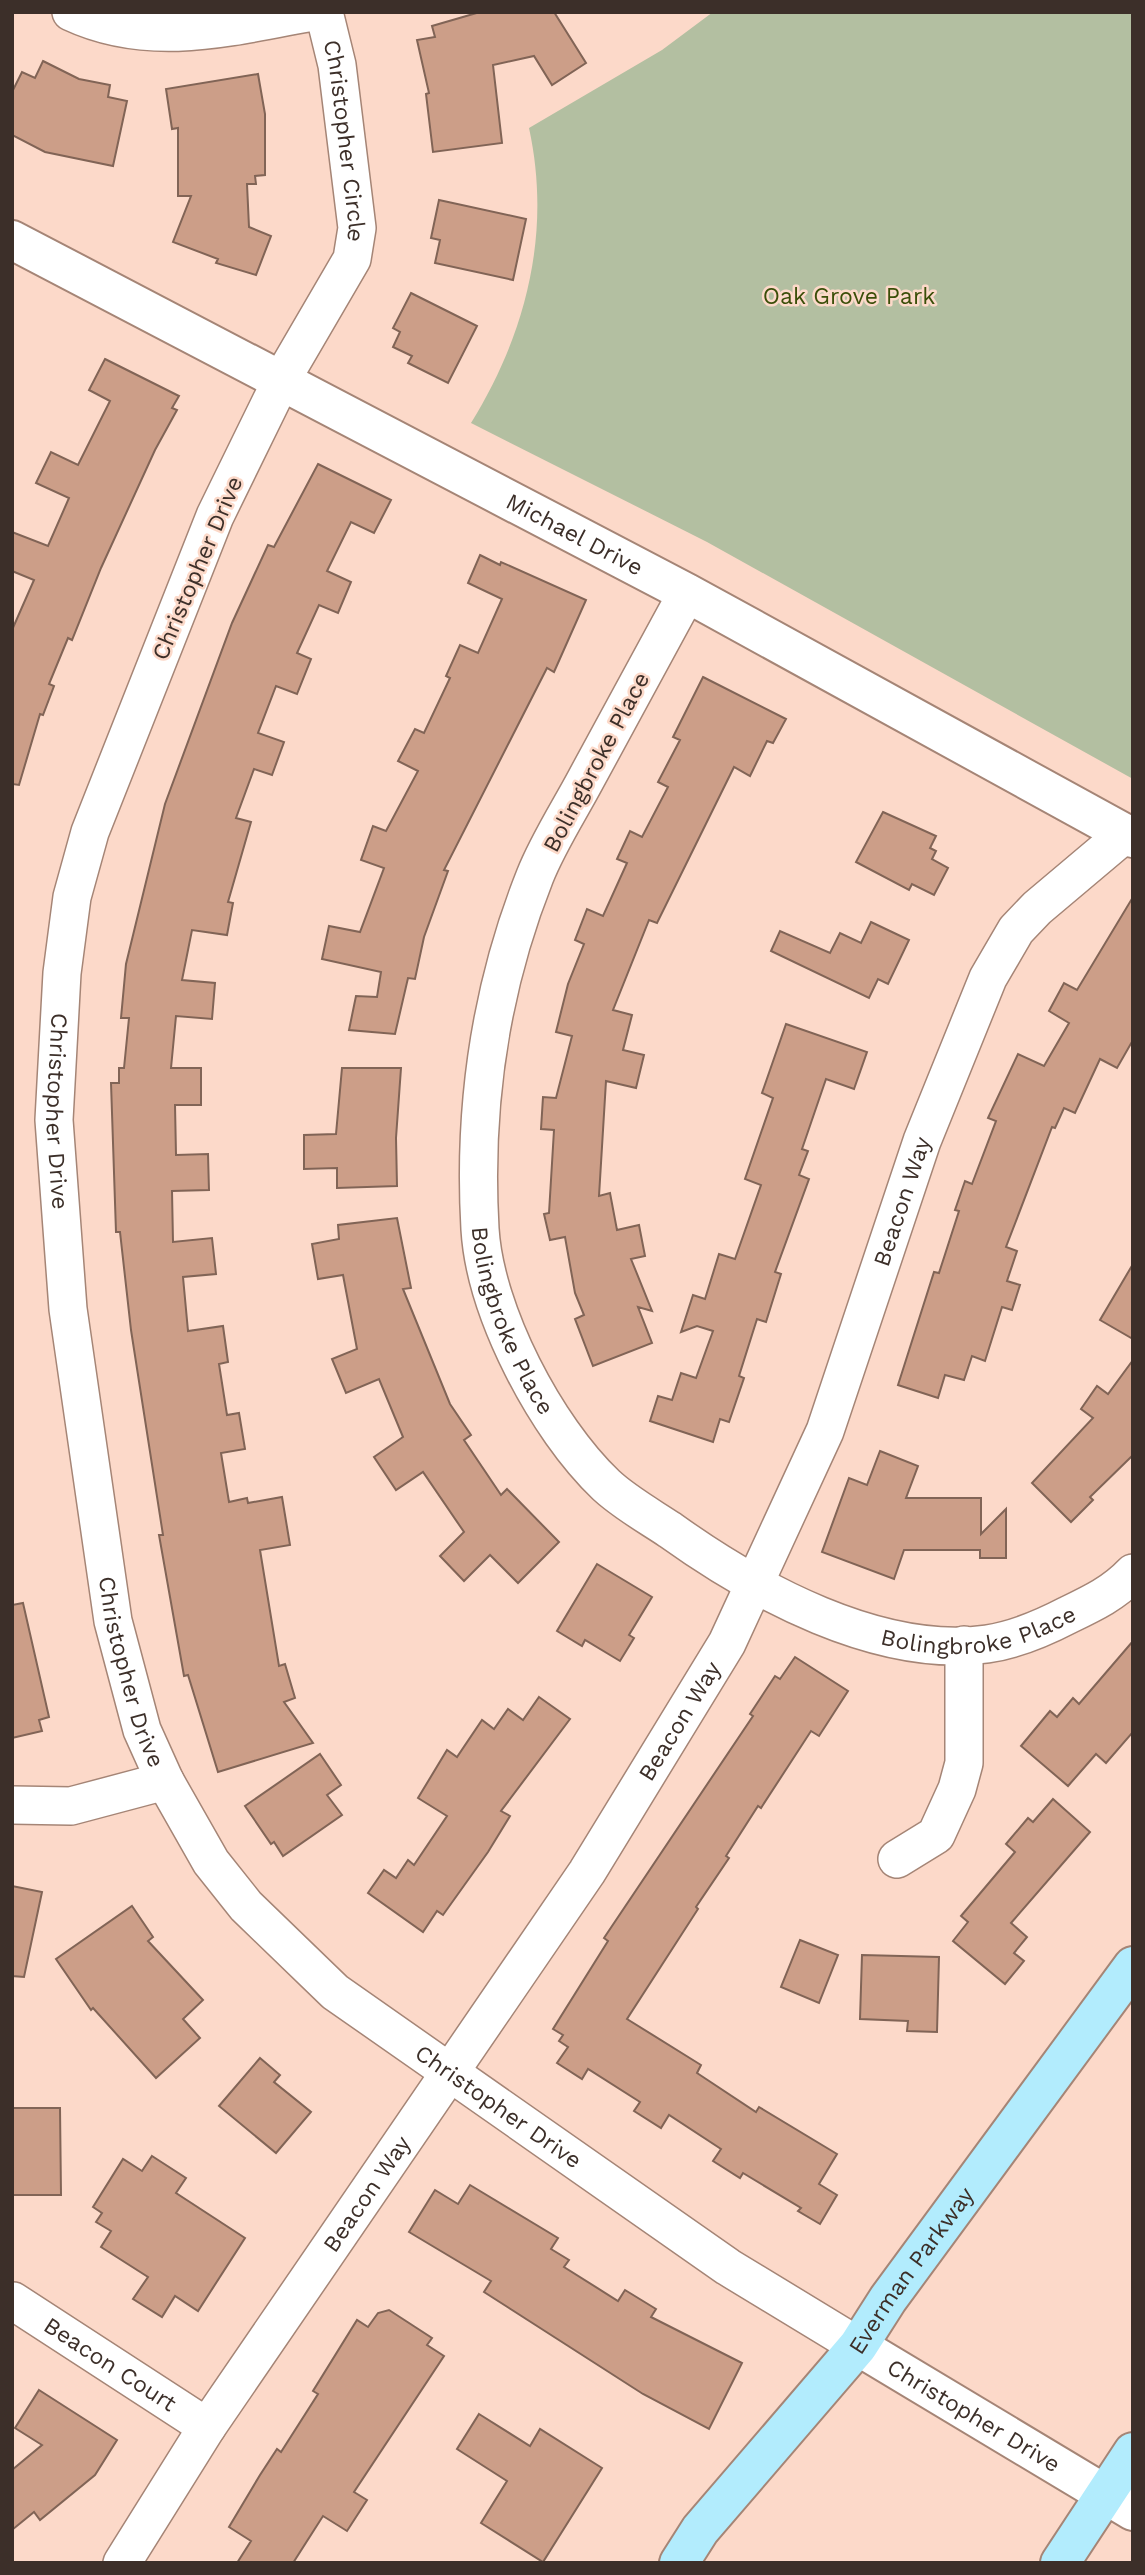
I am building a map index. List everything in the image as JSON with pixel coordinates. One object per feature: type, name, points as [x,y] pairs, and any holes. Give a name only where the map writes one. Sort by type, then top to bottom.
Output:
[{"type":"main road","name":"Everman Parkway","points":[[679,2563],[700,2530],[873,2355],[888,2299],[1133,1966]]},
{"type":"main road","points":[[1060,2563],[1120,2503],[1133,2452]]},
{"type":"street","name":"Christopher Circle","points":[[71,12],[124,29],[187,34],[312,12]]},
{"type":"street","name":"Christopher Circle","points":[[282,379],[352,259],[357,228],[337,65],[324,12]]},
{"type":"street","name":"Michael Drive","points":[[12,240],[687,593],[1129,836]]},
{"type":"street","name":"Christopher Drive","points":[[282,379],[215,516],[90,831],[72,897],[62,973],[54,1120],[68,1309],[113,1621],[142,1730],[165,1781],[211,1862],[246,1906],[335,1992],[728,2267],[1120,2503]]},
{"type":"street","name":"Bolingbroke Place","points":[[687,593],[536,873],[502,972],[484,1069],[480,1231],[490,1286],[518,1360],[566,1439],[607,1485],[712,1561],[754,1584],[848,1626],[890,1638],[946,1646],[990,1644],[1042,1628],[1115,1592],[1133,1573]]},
{"type":"street","name":"Beacon Way","points":[[122,2563],[206,2427],[587,1872],[727,1643],[825,1431],[922,1141],[988,978],[1016,930],[1037,908],[1129,836]]},
{"type":"street","points":[[897,1859],[936,1835],[957,1789],[964,1763],[964,1645]]},
{"type":"street","points":[[12,1805],[71,1806],[165,1781]]},
{"type":"street","name":"Beacon Court","points":[[13,2301],[206,2427]]},
{"type":"green space","name":"Oak Grove Park","points":[[713,12],[1133,12],[1133,779],[707,542],[471,423],[506,354],[520,318],[529,282],[537,206],[529,128],[662,50]]},
{"type":"building","points":[[480,12],[554,12],[586,63],[552,85],[534,56],[493,65],[502,143],[433,152],[426,94],[429,93],[417,40],[435,37],[432,26]]},
{"type":"building","points":[[43,61],[79,79],[110,85],[108,97],[127,101],[113,166],[45,152],[12,135],[12,92],[22,72],[35,78]]},
{"type":"building","points":[[258,74],[265,114],[265,175],[255,176],[256,184],[247,184],[249,227],[271,236],[256,275],[216,263],[218,259],[173,242],[191,196],[178,196],[178,128],[172,129],[166,89]]},
{"type":"building","points":[[439,200],[526,219],[513,280],[435,263],[440,240],[431,238]]},
{"type":"building","points":[[411,293],[477,326],[448,383],[408,363],[412,356],[393,347],[400,332],[393,328]]},
{"type":"building","points":[[105,359],[179,396],[172,408],[177,410],[155,450],[101,568],[72,640],[68,638],[49,684],[54,686],[43,715],[40,714],[19,785],[12,784],[12,630],[34,580],[12,571],[12,532],[48,546],[69,498],[36,483],[51,452],[78,465],[110,401],[89,390]]},
{"type":"building","points":[[318,464],[391,500],[374,533],[351,522],[327,571],[351,582],[338,613],[319,605],[297,653],[311,659],[297,694],[276,686],[258,733],[284,742],[272,775],[254,769],[236,818],[251,822],[228,902],[233,903],[227,935],[192,930],[182,980],[215,983],[212,1019],[176,1016],[171,1068],[201,1068],[201,1105],[175,1105],[176,1155],[208,1154],[209,1190],[172,1191],[173,1242],[212,1238],[216,1274],[183,1277],[188,1331],[223,1326],[228,1362],[219,1364],[227,1415],[239,1413],[245,1449],[221,1453],[229,1502],[247,1498],[248,1503],[282,1497],[290,1545],[260,1550],[279,1666],[285,1664],[295,1698],[284,1702],[313,1743],[218,1772],[188,1675],[184,1676],[159,1535],[163,1535],[131,1330],[120,1232],[116,1232],[111,1083],[119,1083],[119,1068],[124,1068],[129,1018],[121,1018],[126,964],[165,804],[232,623],[268,545],[274,547]]},
{"type":"building","points":[[480,555],[586,600],[554,672],[547,668],[444,870],[448,871],[424,937],[415,979],[408,978],[395,1034],[349,1030],[356,996],[377,997],[381,972],[322,959],[329,926],[360,932],[384,868],[361,860],[373,826],[386,831],[418,771],[398,761],[415,729],[424,733],[450,678],[446,676],[460,645],[478,653],[502,599],[468,583]]},
{"type":"building","points":[[703,677],[786,719],[773,743],[767,741],[750,776],[734,767],[657,923],[649,920],[613,1010],[632,1015],[623,1050],[644,1055],[636,1088],[606,1081],[599,1196],[610,1193],[617,1230],[639,1225],[645,1256],[631,1259],[652,1311],[638,1307],[652,1343],[593,1366],[575,1319],[584,1315],[575,1293],[565,1237],[550,1240],[544,1214],[549,1213],[554,1130],[541,1129],[543,1097],[556,1098],[572,1036],[556,1032],[568,984],[584,944],[575,940],[587,909],[603,916],[627,863],[617,859],[630,831],[642,837],[668,787],[658,782],[680,740],[673,737]]},
{"type":"building","points":[[883,812],[936,836],[930,848],[936,851],[932,859],[948,868],[934,895],[912,884],[909,890],[856,862]]},
{"type":"building","points":[[1133,897],[1133,1040],[1117,1068],[1100,1059],[1075,1113],[1064,1108],[1055,1128],[1052,1127],[1006,1247],[1017,1251],[1007,1281],[1020,1285],[1012,1310],[1002,1307],[985,1361],[972,1356],[964,1380],[945,1375],[938,1398],[898,1385],[934,1272],[939,1273],[959,1211],[955,1210],[965,1181],[972,1184],[996,1121],[988,1118],[1018,1054],[1044,1066],[1069,1023],[1049,1011],[1064,983],[1077,990]]},
{"type":"building","points":[[871,922],[909,940],[888,984],[878,979],[869,998],[771,951],[780,931],[830,953],[840,933],[861,943]]},
{"type":"building","points":[[786,1024],[867,1052],[854,1089],[826,1079],[802,1149],[808,1151],[799,1175],[809,1179],[775,1272],[781,1274],[766,1322],[757,1319],[739,1376],[744,1378],[729,1422],[720,1419],[713,1442],[650,1421],[658,1396],[672,1400],[681,1373],[696,1378],[713,1331],[697,1326],[681,1332],[693,1295],[705,1299],[719,1254],[735,1259],[761,1185],[745,1179],[773,1098],[762,1093]]},
{"type":"building","points":[[342,1068],[401,1068],[396,1138],[397,1186],[337,1188],[337,1168],[304,1169],[304,1135],[336,1134]]},
{"type":"building","points":[[397,1218],[411,1288],[403,1289],[450,1404],[471,1435],[464,1440],[501,1495],[507,1489],[559,1542],[518,1583],[490,1555],[464,1581],[440,1556],[464,1532],[423,1472],[396,1490],[374,1457],[403,1437],[379,1379],[346,1393],[332,1359],[357,1349],[343,1275],[318,1279],[312,1244],[339,1239],[338,1225]]},
{"type":"building","points":[[1133,1264],[1133,1339],[1100,1320]]},
{"type":"building","points":[[1133,1360],[1133,1455],[1090,1497],[1093,1500],[1071,1522],[1032,1483],[1093,1418],[1081,1409],[1097,1386],[1108,1394]]},
{"type":"building","points":[[880,1451],[918,1466],[906,1498],[981,1498],[981,1534],[1006,1509],[1006,1558],[980,1558],[980,1550],[904,1550],[894,1579],[822,1552],[849,1478],[867,1485]]},
{"type":"building","points":[[597,1564],[652,1597],[629,1635],[634,1638],[620,1661],[585,1640],[582,1646],[557,1631]]},
{"type":"building","points":[[23,1603],[49,1717],[39,1720],[42,1731],[12,1738],[12,1605]]},
{"type":"building","points":[[1133,1641],[1133,1732],[1106,1763],[1096,1754],[1068,1786],[1021,1746],[1050,1711],[1057,1717],[1073,1698],[1079,1704]]},
{"type":"building","points":[[795,1657],[848,1691],[819,1736],[811,1731],[761,1808],[758,1806],[726,1856],[729,1858],[696,1907],[698,1909],[627,2019],[701,2065],[697,2073],[756,2112],[759,2107],[837,2154],[819,2184],[837,2195],[820,2224],[798,2211],[801,2208],[743,2173],[740,2178],[713,2161],[721,2149],[669,2115],[661,2128],[634,2111],[640,2102],[588,2069],[582,2079],[557,2063],[568,2047],[559,2041],[563,2035],[553,2029],[608,1941],[604,1938],[753,1716],[750,1714],[775,1676],[780,1679]]},
{"type":"building","points":[[539,1697],[570,1719],[501,1811],[510,1816],[488,1852],[443,1915],[437,1911],[423,1932],[368,1893],[384,1870],[396,1878],[408,1860],[414,1865],[447,1816],[418,1798],[447,1750],[457,1757],[482,1720],[494,1729],[508,1709],[523,1720]]},
{"type":"building","points":[[320,1754],[341,1785],[327,1795],[342,1815],[283,1856],[274,1842],[271,1844],[245,1806]]},
{"type":"building","points":[[1053,1799],[1090,1832],[1011,1923],[1027,1937],[1014,1953],[1024,1961],[1005,1984],[953,1941],[968,1922],[961,1916],[1015,1852],[1006,1844],[1028,1818],[1033,1822]]},
{"type":"building","points":[[12,1886],[42,1892],[24,1977],[12,1976]]},
{"type":"building","points":[[132,1906],[153,1937],[148,1941],[203,2000],[183,2019],[200,2038],[156,2078],[93,2008],[91,2010],[56,1959]]},
{"type":"building","points":[[800,1940],[838,1955],[819,2003],[781,1987]]},
{"type":"building","points":[[862,1955],[939,1957],[937,2032],[907,2031],[908,2021],[860,2019]]},
{"type":"building","points":[[260,2058],[280,2075],[274,2082],[311,2112],[276,2153],[219,2106]]},
{"type":"building","points":[[12,2108],[60,2108],[61,2195],[12,2195]]},
{"type":"building","points":[[152,2156],[186,2178],[176,2193],[245,2238],[198,2311],[175,2296],[162,2317],[133,2299],[148,2277],[101,2247],[111,2231],[96,2222],[102,2213],[93,2207],[123,2159],[142,2171]]},
{"type":"building","points":[[470,2185],[558,2238],[551,2249],[569,2260],[564,2267],[618,2301],[625,2290],[656,2309],[651,2317],[742,2363],[709,2429],[643,2394],[484,2292],[491,2281],[409,2232],[435,2190],[458,2204]]},
{"type":"building","points":[[389,2310],[432,2338],[427,2345],[444,2356],[354,2492],[367,2500],[347,2531],[323,2516],[293,2563],[237,2563],[251,2541],[229,2527],[260,2475],[277,2449],[281,2452],[318,2394],[313,2391],[357,2320],[368,2327],[378,2313]]},
{"type":"building","points":[[39,2390],[117,2440],[95,2475],[40,2520],[34,2512],[12,2530],[12,2470],[42,2445],[15,2428]]},
{"type":"building","points":[[479,2414],[530,2446],[540,2429],[602,2468],[543,2562],[481,2523],[507,2481],[457,2449]]}]
